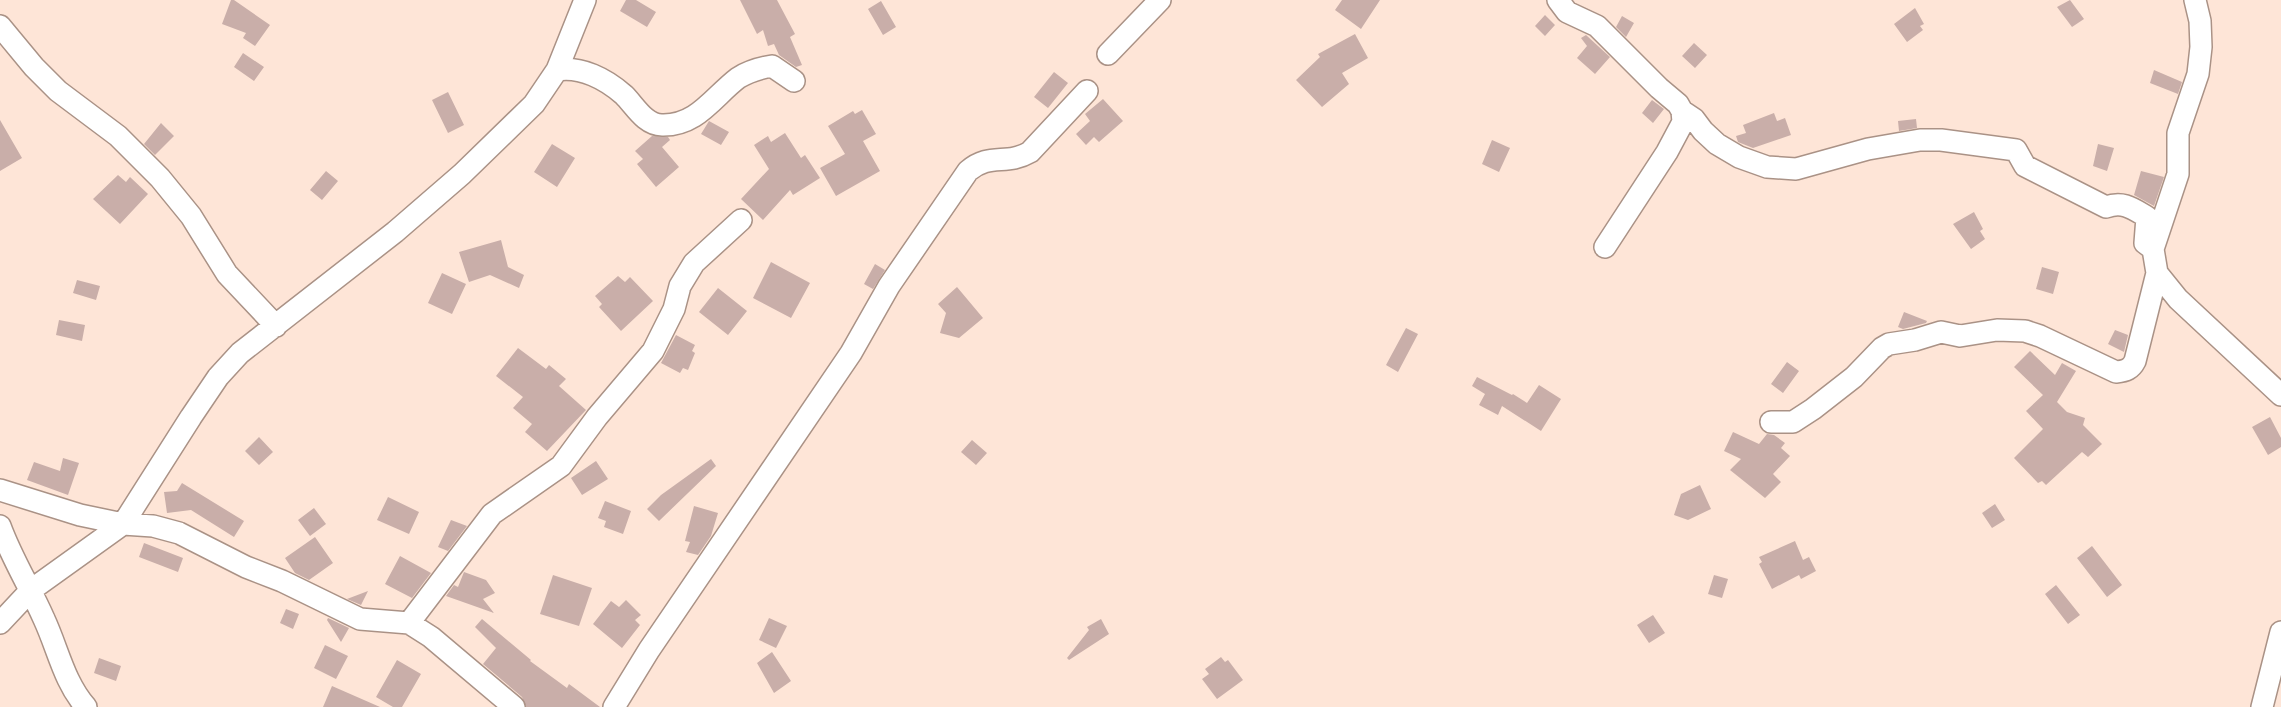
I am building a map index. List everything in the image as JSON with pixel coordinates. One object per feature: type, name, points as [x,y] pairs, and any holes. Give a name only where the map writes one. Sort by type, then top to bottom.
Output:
[{"type":"street","points":[[0,623],[31,590],[123,524],[218,377],[240,353],[386,240],[462,174],[534,104],[557,70],[585,0]]},
{"type":"street","points":[[1108,54],[1160,0]]},
{"type":"street","points":[[1558,0],[1568,12],[1597,26],[1678,104],[1682,111],[1683,122],[1667,152],[1605,247]]},
{"type":"street","points":[[1771,422],[1793,422],[1813,409],[1854,377],[1881,348],[1889,344],[1915,340],[1941,332],[1960,336],[1997,330],[2025,331],[2116,372],[2132,368],[2157,273],[2153,249],[2178,174],[2178,133],[2198,74],[2201,47],[2200,21],[2195,0]]},
{"type":"street","points":[[0,26],[34,67],[58,91],[118,136],[160,178],[191,216],[227,274],[276,326]]},
{"type":"street","points":[[557,70],[576,69],[605,82],[622,94],[650,123],[660,125],[683,123],[694,117],[740,77],[754,70],[772,66],[794,81]]},
{"type":"street","points":[[614,707],[649,650],[845,362],[889,286],[968,171],[978,162],[989,159],[1019,158],[1030,152],[1087,90]]},
{"type":"street","points":[[1682,111],[1694,119],[1717,144],[1739,157],[1767,167],[1796,169],[1868,149],[1920,140],[1941,140],[2016,150],[2025,166],[2106,207],[2117,203],[2132,207],[2147,217],[2145,243],[2153,249]]},
{"type":"street","points":[[409,623],[492,514],[561,466],[597,417],[653,351],[674,309],[680,286],[694,263],[741,220]]},
{"type":"street","points":[[2157,273],[2178,299],[2281,394]]},
{"type":"street","points":[[0,490],[80,515],[123,524],[153,526],[179,533],[246,567],[282,580],[360,619],[409,623],[431,637],[514,707]]},
{"type":"street","points":[[0,526],[7,546],[45,621],[66,676],[86,707]]},
{"type":"street","points":[[2262,707],[2281,633]]},
{"type":"building","points":[[231,0],[270,25],[255,46],[243,38],[246,33],[222,24]]},
{"type":"building","points":[[626,0],[636,0],[656,12],[647,27],[620,11]]},
{"type":"building","points":[[740,0],[777,0],[795,34],[790,37],[802,65],[796,67],[779,55],[774,44],[768,46],[763,30],[757,34]]},
{"type":"building","points":[[1342,0],[1380,0],[1361,29],[1335,10]]},
{"type":"building","points":[[2070,0],[2084,19],[2072,27],[2057,7]]},
{"type":"building","points":[[881,1],[896,27],[883,35],[868,9]]},
{"type":"building","points":[[1915,8],[1924,24],[1920,26],[1923,30],[1907,42],[1894,24]]},
{"type":"building","points":[[1545,15],[1555,25],[1545,36],[1535,26]]},
{"type":"building","points":[[1622,16],[1634,23],[1626,37],[1616,27]]},
{"type":"building","points":[[1355,34],[1368,58],[1342,73],[1349,84],[1322,107],[1296,80],[1320,57],[1318,54]]},
{"type":"building","points":[[1586,35],[1610,57],[1595,74],[1577,58],[1587,46],[1581,38]]},
{"type":"building","points":[[1694,43],[1707,55],[1695,68],[1682,56]]},
{"type":"building","points":[[243,53],[264,67],[254,81],[234,67]]},
{"type":"building","points":[[2154,70],[2182,82],[2178,94],[2150,83]]},
{"type":"building","points":[[1054,72],[1068,83],[1048,108],[1034,97]]},
{"type":"building","points":[[448,92],[464,125],[448,133],[432,100]]},
{"type":"building","points":[[1103,99],[1123,121],[1099,142],[1094,137],[1086,145],[1076,134],[1090,121],[1085,114]]},
{"type":"building","points":[[1652,100],[1664,109],[1653,123],[1642,113]]},
{"type":"building","points":[[862,110],[876,134],[863,141],[880,171],[836,196],[820,168],[845,154],[828,126],[853,111],[855,114]]},
{"type":"building","points":[[1774,113],[1777,121],[1785,118],[1791,135],[1753,148],[1738,142],[1736,136],[1746,133],[1743,125]]},
{"type":"building","points":[[1916,119],[1917,128],[1899,131],[1898,121]]},
{"type":"building","points":[[0,120],[22,158],[0,171]]},
{"type":"building","points":[[709,121],[729,132],[721,145],[701,134]]},
{"type":"building","points":[[161,123],[174,136],[155,155],[144,144]]},
{"type":"building","points":[[785,133],[801,158],[805,155],[820,178],[793,195],[790,190],[763,220],[741,199],[769,169],[754,145],[768,136],[771,142]]},
{"type":"building","points":[[652,136],[668,137],[670,140],[662,147],[679,167],[656,187],[637,164],[643,159],[635,151]]},
{"type":"building","points":[[1492,140],[1510,148],[1499,172],[1482,164]]},
{"type":"building","points":[[552,144],[575,158],[557,187],[534,172]]},
{"type":"building","points":[[2098,144],[2114,148],[2107,171],[2093,166]]},
{"type":"building","points":[[326,171],[338,181],[322,200],[310,190]]},
{"type":"building","points":[[2141,171],[2164,177],[2154,206],[2134,195]]},
{"type":"building","points":[[118,175],[126,182],[130,177],[148,194],[120,224],[93,199]]},
{"type":"building","points":[[1974,212],[1983,229],[1980,231],[1985,239],[1971,249],[1953,224]]},
{"type":"building","points":[[501,240],[508,267],[524,275],[519,288],[490,275],[469,282],[459,252]]},
{"type":"building","points":[[771,262],[810,283],[791,318],[753,298]]},
{"type":"building","points":[[875,264],[885,270],[873,289],[864,284]]},
{"type":"building","points":[[2042,267],[2059,272],[2053,294],[2036,289]]},
{"type":"building","points":[[442,273],[466,284],[452,314],[428,303]]},
{"type":"building","points":[[618,276],[625,282],[630,277],[653,301],[621,331],[599,307],[602,304],[595,296]]},
{"type":"building","points":[[77,280],[100,286],[96,300],[73,293]]},
{"type":"building","points":[[957,287],[983,318],[959,338],[940,333],[946,313],[938,304]]},
{"type":"building","points":[[718,288],[747,311],[728,335],[699,312]]},
{"type":"building","points":[[1904,312],[1927,321],[1903,329],[1898,327]]},
{"type":"building","points":[[59,320],[85,325],[82,341],[56,335]]},
{"type":"building","points":[[1406,328],[1418,334],[1398,372],[1386,365]]},
{"type":"building","points":[[2115,330],[2128,335],[2124,352],[2108,344]]},
{"type":"building","points":[[676,335],[695,345],[692,351],[695,353],[688,370],[683,368],[680,373],[661,363]]},
{"type":"building","points":[[518,348],[546,369],[549,365],[566,379],[559,386],[586,410],[547,451],[525,432],[532,424],[513,408],[523,397],[496,376]]},
{"type":"building","points":[[2030,351],[2055,375],[2062,363],[2076,371],[2057,402],[2067,412],[2085,418],[2083,425],[2102,444],[2088,457],[2082,452],[2046,485],[2042,481],[2038,483],[2014,458],[2043,429],[2026,411],[2043,395],[2014,367]]},
{"type":"building","points":[[1787,362],[1799,371],[1783,393],[1771,384]]},
{"type":"building","points":[[1477,377],[1527,403],[1539,385],[1561,399],[1541,431],[1502,406],[1498,415],[1479,405],[1485,394],[1472,386]]},
{"type":"building","points":[[2270,417],[2281,438],[2281,447],[2268,455],[2252,427]]},
{"type":"building","points":[[1733,432],[1759,444],[1767,434],[1774,435],[1785,443],[1781,448],[1790,456],[1773,474],[1781,482],[1765,498],[1730,470],[1741,459],[1724,451]]},
{"type":"building","points":[[259,437],[273,452],[259,465],[245,451]]},
{"type":"building","points":[[972,440],[987,453],[976,465],[961,452]]},
{"type":"building","points":[[63,458],[79,463],[68,495],[27,480],[34,462],[60,471]]},
{"type":"building","points":[[711,459],[716,466],[659,521],[647,509],[661,495]]},
{"type":"building","points":[[596,461],[608,479],[582,495],[571,478]]},
{"type":"building","points":[[182,483],[244,521],[234,537],[191,510],[167,513],[164,492],[177,491]]},
{"type":"building","points":[[1700,485],[1711,509],[1688,520],[1674,515],[1681,494]]},
{"type":"building","points":[[388,497],[419,512],[409,534],[377,520]]},
{"type":"building","points":[[605,501],[631,511],[623,534],[604,527],[606,521],[598,518]]},
{"type":"building","points":[[1995,504],[2005,520],[1992,528],[1982,513]]},
{"type":"building","points":[[694,506],[718,513],[711,536],[698,555],[686,552],[690,542],[685,541]]},
{"type":"building","points":[[314,508],[326,524],[310,536],[298,520]]},
{"type":"building","points":[[451,520],[467,526],[448,551],[438,547]]},
{"type":"building","points":[[315,537],[333,563],[309,580],[295,573],[285,558]]},
{"type":"building","points":[[1795,541],[1803,560],[1809,557],[1816,571],[1801,579],[1799,575],[1772,589],[1759,564],[1762,562],[1759,557]]},
{"type":"building","points":[[144,543],[183,558],[178,572],[139,557]]},
{"type":"building","points":[[2092,546],[2122,585],[2107,597],[2077,558]]},
{"type":"building","points":[[400,556],[431,573],[412,598],[385,584]]},
{"type":"building","points":[[464,572],[486,580],[495,593],[483,599],[494,613],[446,596],[454,585],[458,587]]},
{"type":"building","points":[[553,575],[592,588],[579,626],[540,614]]},
{"type":"building","points":[[1714,575],[1728,579],[1722,598],[1708,594]]},
{"type":"building","points":[[2056,585],[2080,615],[2068,624],[2045,594]]},
{"type":"building","points":[[368,591],[361,605],[347,599]]},
{"type":"building","points":[[626,600],[641,615],[635,620],[640,625],[622,648],[593,624],[611,601],[619,607]]},
{"type":"building","points":[[286,609],[299,614],[293,629],[280,623]]},
{"type":"building","points":[[1653,615],[1665,633],[1649,643],[1637,625]]},
{"type":"building","points":[[328,618],[349,628],[341,642],[327,620]]},
{"type":"building","points":[[769,618],[787,626],[776,648],[759,640]]},
{"type":"building","points":[[482,619],[530,661],[567,688],[569,684],[600,707],[526,707],[522,697],[483,664],[496,648],[475,627]]},
{"type":"building","points":[[1101,619],[1109,634],[1069,660],[1067,658],[1089,630],[1087,627]]},
{"type":"building","points":[[325,645],[348,656],[336,679],[314,668]]},
{"type":"building","points":[[772,652],[791,681],[774,693],[757,663]]},
{"type":"building","points":[[1221,657],[1225,662],[1228,660],[1243,680],[1217,699],[1202,679],[1209,674],[1205,669]]},
{"type":"building","points":[[99,658],[121,666],[116,681],[94,673]]},
{"type":"building","points":[[397,660],[421,674],[402,707],[393,707],[376,697]]},
{"type":"building","points":[[332,686],[380,707],[323,707]]}]
